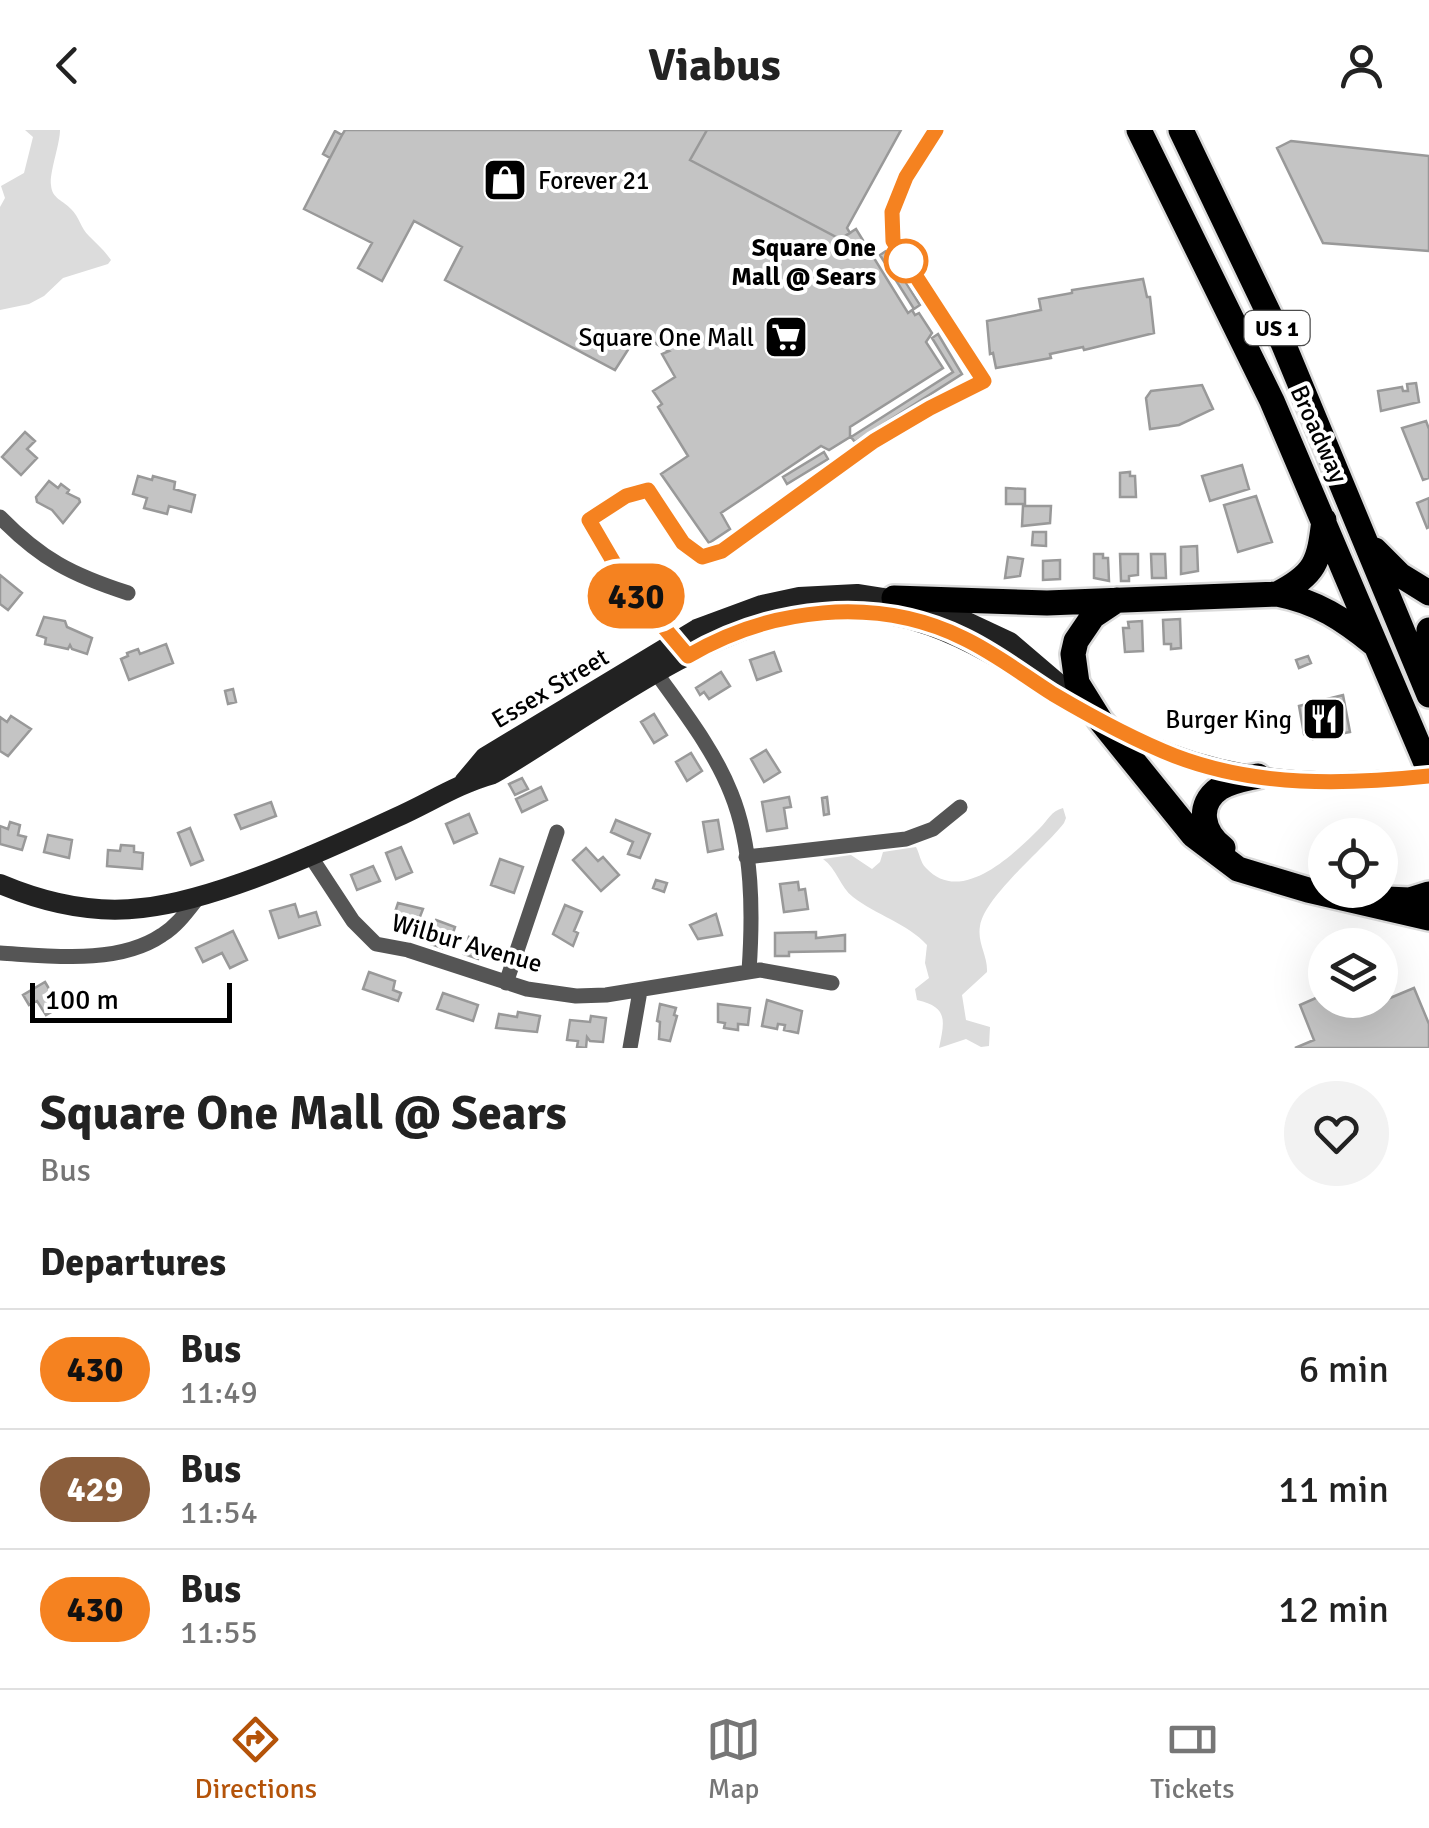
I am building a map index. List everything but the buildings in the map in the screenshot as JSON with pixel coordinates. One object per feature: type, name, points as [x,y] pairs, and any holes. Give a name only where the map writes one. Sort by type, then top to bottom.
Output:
[{"type":"highway","name":"Broadway","points":[[1139,130],[1272,401],[1429,773]]},
{"type":"highway","name":"Broadway","points":[[1181,130],[1268,310],[1429,695]]},
{"type":"highway","points":[[1278,594],[1312,571],[1321,548],[1324,518]]},
{"type":"highway","points":[[1361,532],[1400,576],[1429,593]]},
{"type":"highway","points":[[894,598],[954,597],[1027,603],[1278,594],[1334,612],[1376,646]]},
{"type":"highway","points":[[1117,600],[1083,628],[1073,654],[1077,683],[1100,720],[1193,835],[1238,869],[1429,918]]},
{"type":"highway","points":[[1429,630],[1429,674]]},
{"type":"highway","points":[[1258,776],[1230,783],[1212,795],[1204,816],[1210,838],[1240,862],[1308,881]]},
{"type":"highway","points":[[1398,901],[1429,894]]},
{"type":"main road","name":"Essex Street","points":[[464,782],[485,757],[705,626],[780,600],[838,594],[894,598],[950,612],[1010,642],[1100,720]]},
{"type":"main road","name":"Essex Street","points":[[0,884],[61,904],[119,910],[200,894],[310,854],[464,782],[493,774],[708,644],[771,621],[816,612],[913,618],[960,636],[1100,720],[1179,757],[1233,774],[1331,783],[1403,779],[1429,773]]},
{"type":"street","points":[[0,517],[32,548],[61,568],[128,593]]},
{"type":"street","points":[[657,674],[702,738],[733,796],[746,856],[752,912],[749,971]]},
{"type":"street","points":[[746,856],[906,838],[933,829],[960,807]]},
{"type":"street","points":[[506,983],[557,832]]},
{"type":"street","name":"Wilbur Avenue","points":[[310,854],[353,921],[376,944],[506,983],[576,996],[640,991],[749,971],[832,982]]},
{"type":"street","points":[[0,954],[70,955],[134,948],[164,934],[200,894]]},
{"type":"street","points":[[630,1048],[640,991]]},
{"type":"shaded area","points":[[25,130],[60,130],[52,190],[111,260],[63,278],[29,304],[0,310],[0,207],[5,198],[1,186],[24,173],[33,137]]},
{"type":"shaded area","points":[[1063,808],[1064,823],[1004,887],[980,926],[987,972],[962,995],[966,1020],[990,1027],[989,1046],[981,1047],[966,1039],[939,1048],[942,1016],[934,1007],[917,1000],[915,989],[929,978],[925,963],[927,945],[853,897],[823,859],[851,855],[872,869],[883,852],[916,847],[924,866],[940,878],[955,882],[970,879],[1001,863]]},
{"type":"bus line","name":"430","points":[[936,130],[906,177],[892,212],[893,241],[984,381],[930,408],[844,460],[825,478],[722,551],[702,557],[683,543],[648,490],[607,505],[589,520],[642,604],[688,656],[728,636],[795,615],[866,612],[913,618],[982,647],[1051,692],[1147,745],[1233,774],[1331,783],[1429,776]]},
{"type":"place","name":"Forever 21","points":[[505,180]]},
{"type":"place","name":"Square One Mall @ Sears","points":[[906,261]]},
{"type":"place","name":"Square One Mall","points":[[786,337]]},
{"type":"place","name":"Burger King","points":[[1324,719]]}]
